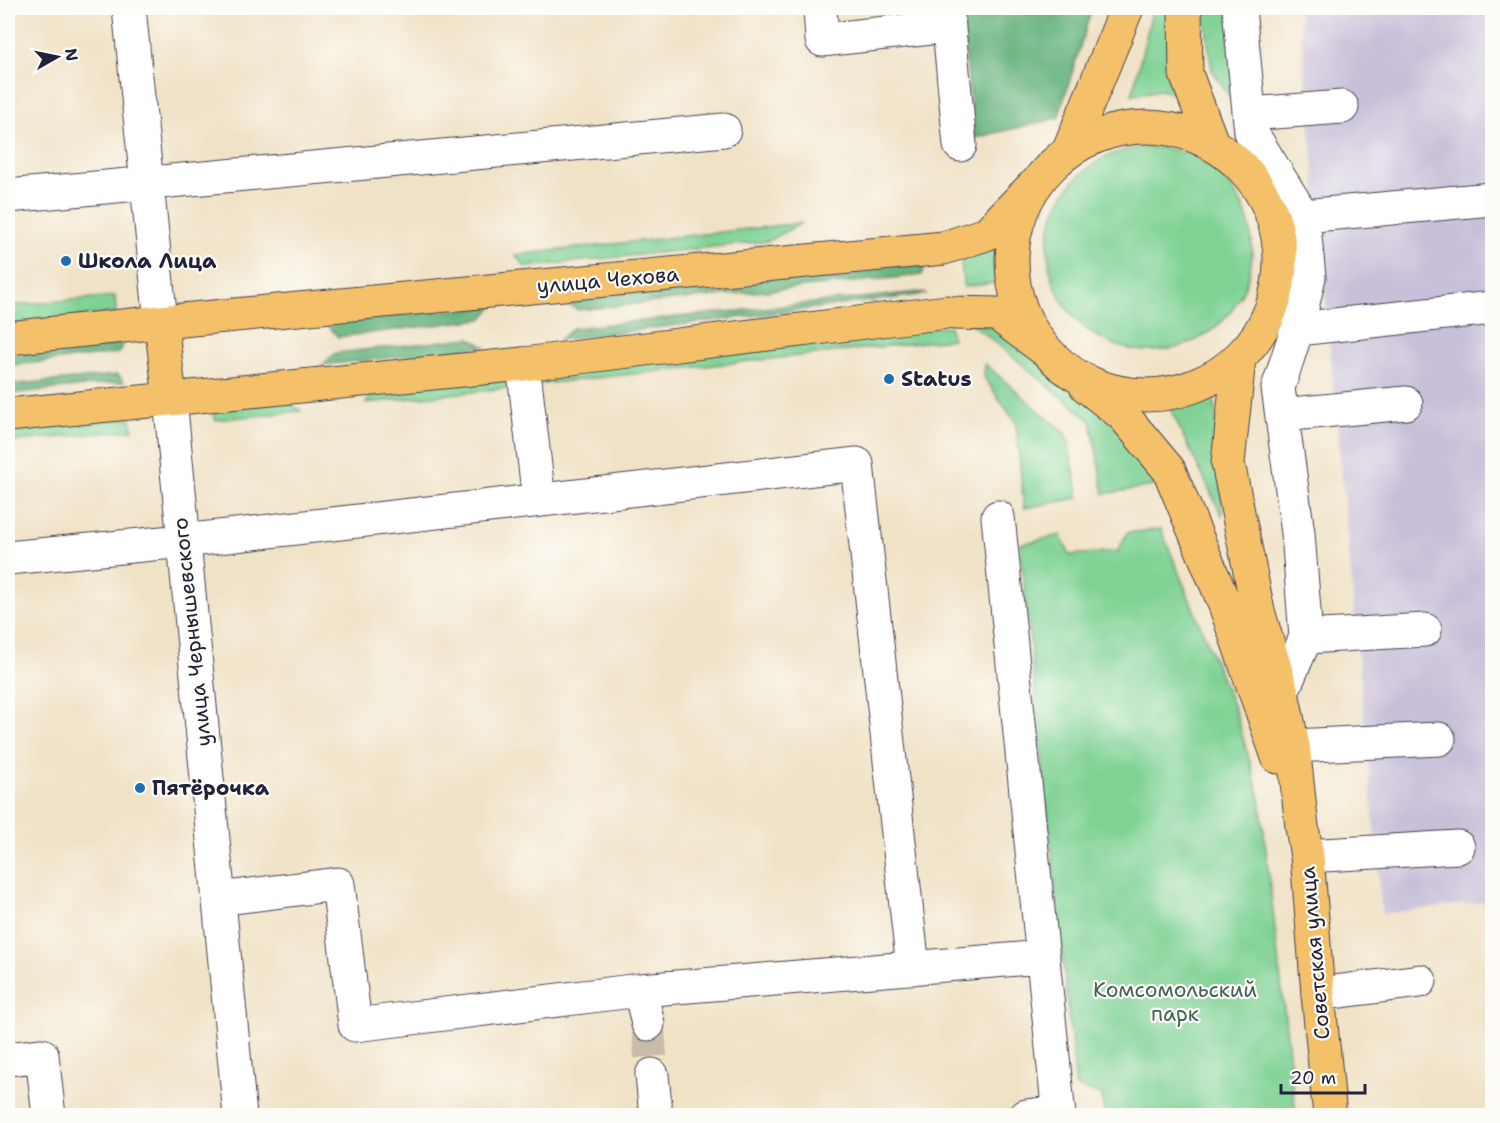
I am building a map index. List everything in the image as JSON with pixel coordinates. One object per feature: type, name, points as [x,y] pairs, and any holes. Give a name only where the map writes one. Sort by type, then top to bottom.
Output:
[{"type":"main road","points":[[1069,150],[1127,8]]},
{"type":"main road","points":[[1185,8],[1186,74],[1212,143]]},
{"type":"main road","points":[[1033,186],[1018,217],[1011,265],[1019,307],[1055,360],[1105,390],[1161,395],[1210,380],[1239,359],[1268,320],[1281,272],[1278,233],[1255,182],[1212,143],[1174,129],[1124,127],[1069,150]]},
{"type":"main road","name":"улица Чехова","points":[[8,338],[944,248],[986,234],[1069,150]]},
{"type":"main road","points":[[8,415],[522,364],[947,312],[996,314],[1123,415],[1169,470],[1225,605],[1304,841]]},
{"type":"main road","points":[[161,322],[170,399]]},
{"type":"main road","points":[[1239,359],[1228,463],[1258,611],[1282,692],[1293,746],[1304,841]]},
{"type":"main road","name":"Советская улица","points":[[1304,841],[1330,1116]]},
{"type":"street","points":[[129,8],[161,322]]},
{"type":"street","points":[[820,8],[822,40],[948,17],[960,145]]},
{"type":"street","points":[[1239,8],[1251,132],[1303,216],[1309,277],[1297,329],[1278,388],[1298,533],[1306,637],[1282,692]]},
{"type":"street","points":[[1249,114],[1342,107]]},
{"type":"street","points":[[8,196],[724,130]]},
{"type":"street","points":[[1303,216],[1492,199]]},
{"type":"street","points":[[1297,329],[1492,308]]},
{"type":"street","points":[[522,364],[539,500]]},
{"type":"street","name":"улица Чернышевского","points":[[170,399],[240,1116]]},
{"type":"street","points":[[1282,415],[1406,403]]},
{"type":"street","points":[[8,558],[183,541],[857,464],[913,968]]},
{"type":"street","points":[[999,517],[1059,1114],[1026,1116]]},
{"type":"street","points":[[1306,637],[1425,630]]},
{"type":"street","points":[[1293,746],[1439,739]]},
{"type":"street","points":[[1304,841],[1458,847]]},
{"type":"street","points":[[219,899],[338,884],[355,1025],[640,990],[1043,957]]},
{"type":"street","points":[[1318,994],[1420,981]]},
{"type":"street","points":[[640,990],[648,1023]]},
{"type":"street","points":[[8,1059],[42,1055],[49,1116]]},
{"type":"street","points":[[652,1075],[657,1116]]},
{"type":"shaded area","points":[[1299,8],[1492,8],[1492,901],[1382,914]]},
{"type":"green space","points":[[961,8],[1092,8],[1058,118],[974,138]]},
{"type":"green space","points":[[1153,8],[1172,8],[1184,96],[1160,90],[1132,95]]},
{"type":"green space","points":[[1203,8],[1233,8],[1246,122],[1212,70]]},
{"type":"green space","points":[[1150,147],[1170,149],[1198,159],[1215,170],[1229,184],[1244,210],[1250,229],[1252,249],[1250,269],[1240,297],[1229,314],[1215,328],[1189,343],[1170,349],[1150,351],[1130,349],[1102,339],[1085,328],[1071,314],[1056,288],[1050,269],[1048,249],[1050,229],[1060,201],[1071,184],[1085,170],[1111,155],[1130,149]]},
{"type":"green space","points":[[802,223],[768,241],[526,267],[515,255]]},
{"type":"green space","points":[[997,249],[1001,282],[964,287],[960,254]]},
{"type":"green space","points":[[927,261],[922,275],[578,310],[560,300]]},
{"type":"green space","points":[[918,292],[927,294],[559,340],[573,328]]},
{"type":"green space","points":[[115,296],[116,313],[8,325],[8,306]]},
{"type":"green space","points":[[494,306],[482,319],[338,337],[325,322]]},
{"type":"green space","points":[[967,321],[1001,329],[1089,396],[1166,484],[1104,494],[1091,421]]},
{"type":"green space","points":[[949,326],[953,339],[533,385],[530,371]]},
{"type":"green space","points":[[470,338],[485,347],[322,365],[336,353]]},
{"type":"green space","points":[[123,343],[119,353],[8,366],[8,355]]},
{"type":"green space","points":[[985,364],[1067,435],[1079,498],[1024,508],[1016,423],[984,377]]},
{"type":"green space","points":[[507,374],[507,388],[366,403],[376,388]]},
{"type":"green space","points":[[118,375],[124,382],[8,394],[8,385]]},
{"type":"green space","points":[[1213,386],[1222,483],[1222,516],[1166,400],[1187,398]]},
{"type":"green space","points":[[283,398],[301,411],[215,420],[213,406]]},
{"type":"green space","points":[[131,418],[133,430],[8,442],[8,430]]},
{"type":"green space","name":"Комсомольский парк","points":[[1161,529],[1236,713],[1260,798],[1296,1115],[1104,1115],[1102,1095],[1076,1087],[1020,544],[1060,535],[1070,555],[1118,551],[1127,533]]},
{"type":"tunnel","points":[[648,1024],[652,1075]]},
{"type":"place","name":"Школа Лица","points":[[66,261]]},
{"type":"place","name":"Status","points":[[889,379]]},
{"type":"place","name":"Пятёрочка","points":[[140,788]]}]
